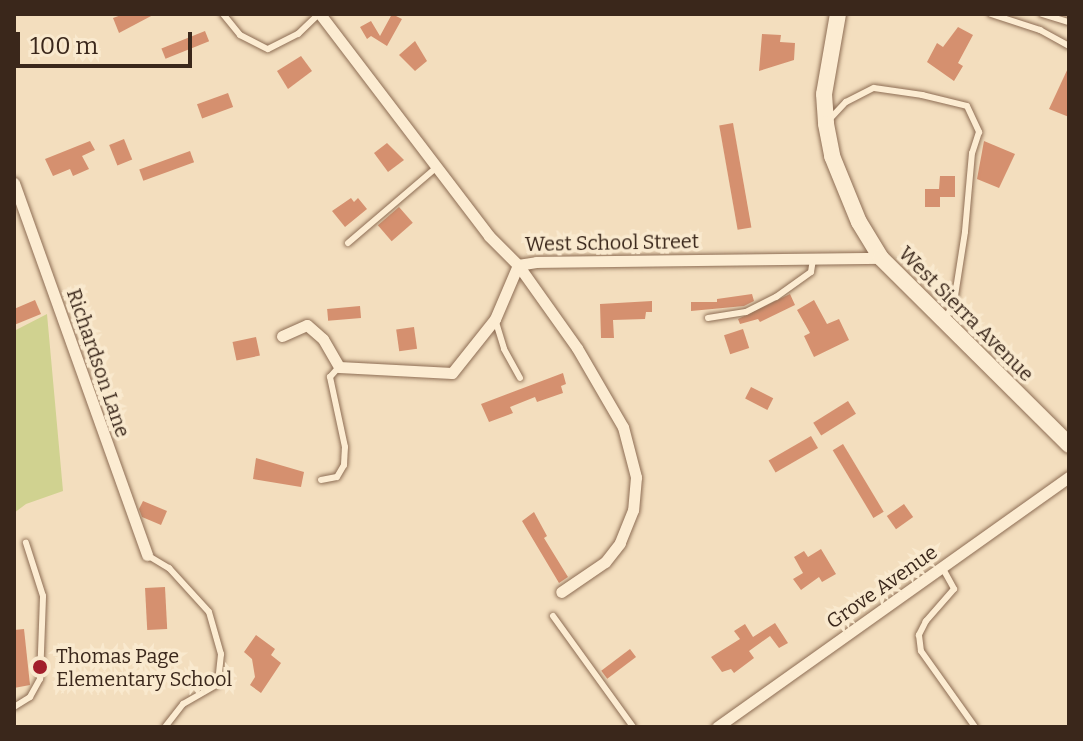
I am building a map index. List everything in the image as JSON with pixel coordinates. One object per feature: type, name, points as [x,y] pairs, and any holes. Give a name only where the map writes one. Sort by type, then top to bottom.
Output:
[{"type":"main road","name":"West Sierra Avenue","points":[[838,14],[824,94],[826,124],[846,194],[881,258],[1069,445]]},
{"type":"street","name":"West School Street","points":[[320,14],[489,236],[518,265],[536,262],[881,258]]},
{"type":"street","name":"Richardson Lane","points":[[14,183],[147,555]]},
{"type":"street","points":[[282,336],[307,325],[323,339],[339,367],[452,373],[495,319],[518,265]]},
{"type":"street","points":[[518,265],[577,348],[623,427],[636,477],[633,510],[620,543],[605,562],[561,592]]},
{"type":"street","name":"Grove Avenue","points":[[717,727],[1069,477]]},
{"type":"lane","points":[[223,14],[240,35],[268,49],[298,34],[320,14]]},
{"type":"lane","points":[[991,14],[1040,30],[1069,46]]},
{"type":"lane","points":[[1042,14],[1069,22]]},
{"type":"lane","points":[[826,124],[846,102],[874,88],[967,106],[979,132],[972,153],[954,302],[945,321]]},
{"type":"lane","points":[[348,243],[437,167]]},
{"type":"lane","points":[[708,318],[738,314],[776,297],[811,272],[813,259]]},
{"type":"lane","points":[[495,319],[504,349],[520,378]]},
{"type":"lane","points":[[321,480],[337,477],[344,465],[345,447],[330,377],[339,367]]},
{"type":"lane","points":[[14,707],[30,697],[40,679],[43,596],[26,543]]},
{"type":"lane","points":[[147,555],[169,568],[209,612],[221,654],[218,684],[183,704],[165,727]]},
{"type":"lane","points":[[942,567],[954,589],[926,621],[919,635],[921,651],[975,727]]},
{"type":"lane","points":[[553,616],[633,727]]},
{"type":"green space","points":[[47,314],[63,491],[26,504],[14,513],[14,331]]},
{"type":"building","points":[[124,14],[153,15],[119,33],[113,18]]},
{"type":"building","points":[[392,14],[402,19],[387,46],[371,36],[367,39],[360,27],[371,21],[380,36]]},
{"type":"building","points":[[958,27],[973,35],[958,63],[963,66],[954,81],[927,62],[937,43],[943,47]]},
{"type":"building","points":[[205,31],[209,41],[166,59],[161,49]]},
{"type":"building","points":[[762,34],[781,35],[780,42],[795,43],[794,60],[759,71]]},
{"type":"building","points":[[415,41],[427,61],[415,71],[399,55]]},
{"type":"building","points":[[301,56],[312,71],[288,89],[277,71]]},
{"type":"building","points":[[1069,66],[1069,117],[1049,109]]},
{"type":"building","points":[[228,93],[233,107],[202,118],[197,104]]},
{"type":"building","points":[[733,123],[751,227],[738,230],[719,125]]},
{"type":"building","points":[[124,139],[132,159],[117,165],[109,145]]},
{"type":"building","points":[[90,141],[95,150],[82,156],[89,169],[73,176],[70,169],[53,176],[45,159]]},
{"type":"building","points":[[984,141],[1015,154],[999,188],[977,179]]},
{"type":"building","points":[[387,143],[404,160],[388,172],[374,153]]},
{"type":"building","points":[[190,151],[194,162],[143,181],[139,169]]},
{"type":"building","points":[[940,176],[955,176],[955,197],[940,197],[940,207],[925,207],[925,189],[939,189]]},
{"type":"building","points":[[351,198],[354,202],[358,198],[367,209],[345,227],[332,211]]},
{"type":"building","points":[[399,207],[413,223],[392,241],[378,225]]},
{"type":"building","points":[[752,294],[754,301],[744,306],[691,311],[691,302],[717,302],[717,299]]},
{"type":"building","points":[[790,294],[795,305],[760,322],[758,319],[740,324],[738,319]]},
{"type":"building","points":[[35,300],[41,314],[14,325],[14,309]]},
{"type":"building","points":[[814,300],[827,324],[839,319],[849,340],[814,357],[804,336],[810,333],[797,310]]},
{"type":"building","points":[[652,301],[652,312],[646,312],[645,319],[613,320],[614,338],[601,338],[600,304]]},
{"type":"building","points":[[360,306],[361,318],[328,321],[327,309]]},
{"type":"building","points":[[414,327],[417,349],[399,351],[396,330]]},
{"type":"building","points":[[743,329],[749,348],[730,354],[724,335]]},
{"type":"building","points":[[256,337],[260,356],[236,361],[233,342]]},
{"type":"building","points":[[563,373],[566,384],[561,386],[563,393],[537,402],[535,397],[510,407],[513,413],[489,422],[481,404]]},
{"type":"building","points":[[751,387],[773,398],[767,410],[745,399]]},
{"type":"building","points":[[848,401],[856,414],[821,435],[813,423]]},
{"type":"building","points":[[811,436],[818,448],[776,473],[769,460]]},
{"type":"building","points":[[843,444],[884,512],[873,518],[833,450]]},
{"type":"building","points":[[256,458],[304,472],[301,487],[253,479]]},
{"type":"building","points":[[143,501],[167,511],[161,525],[142,517],[139,509]]},
{"type":"building","points":[[904,504],[913,517],[896,529],[887,516]]},
{"type":"building","points":[[534,512],[547,536],[544,538],[568,577],[559,583],[522,521]]},
{"type":"building","points":[[821,549],[836,574],[822,582],[819,577],[801,590],[793,579],[803,573],[794,557],[804,551],[808,557]]},
{"type":"building","points":[[165,587],[167,629],[147,630],[145,588]]},
{"type":"building","points":[[775,623],[788,643],[779,648],[770,636],[749,651],[754,658],[734,673],[731,669],[722,672],[711,657],[740,639],[734,631],[745,624],[753,637]]},
{"type":"building","points":[[24,629],[30,685],[14,688],[14,630]]},
{"type":"building","points":[[256,635],[275,649],[271,655],[281,663],[261,693],[250,685],[255,677],[252,659],[244,652]]},
{"type":"building","points":[[630,649],[636,657],[607,679],[601,671]]},
{"type":"place","name":"Thomas Page Elementary School","points":[[40,667]]}]
